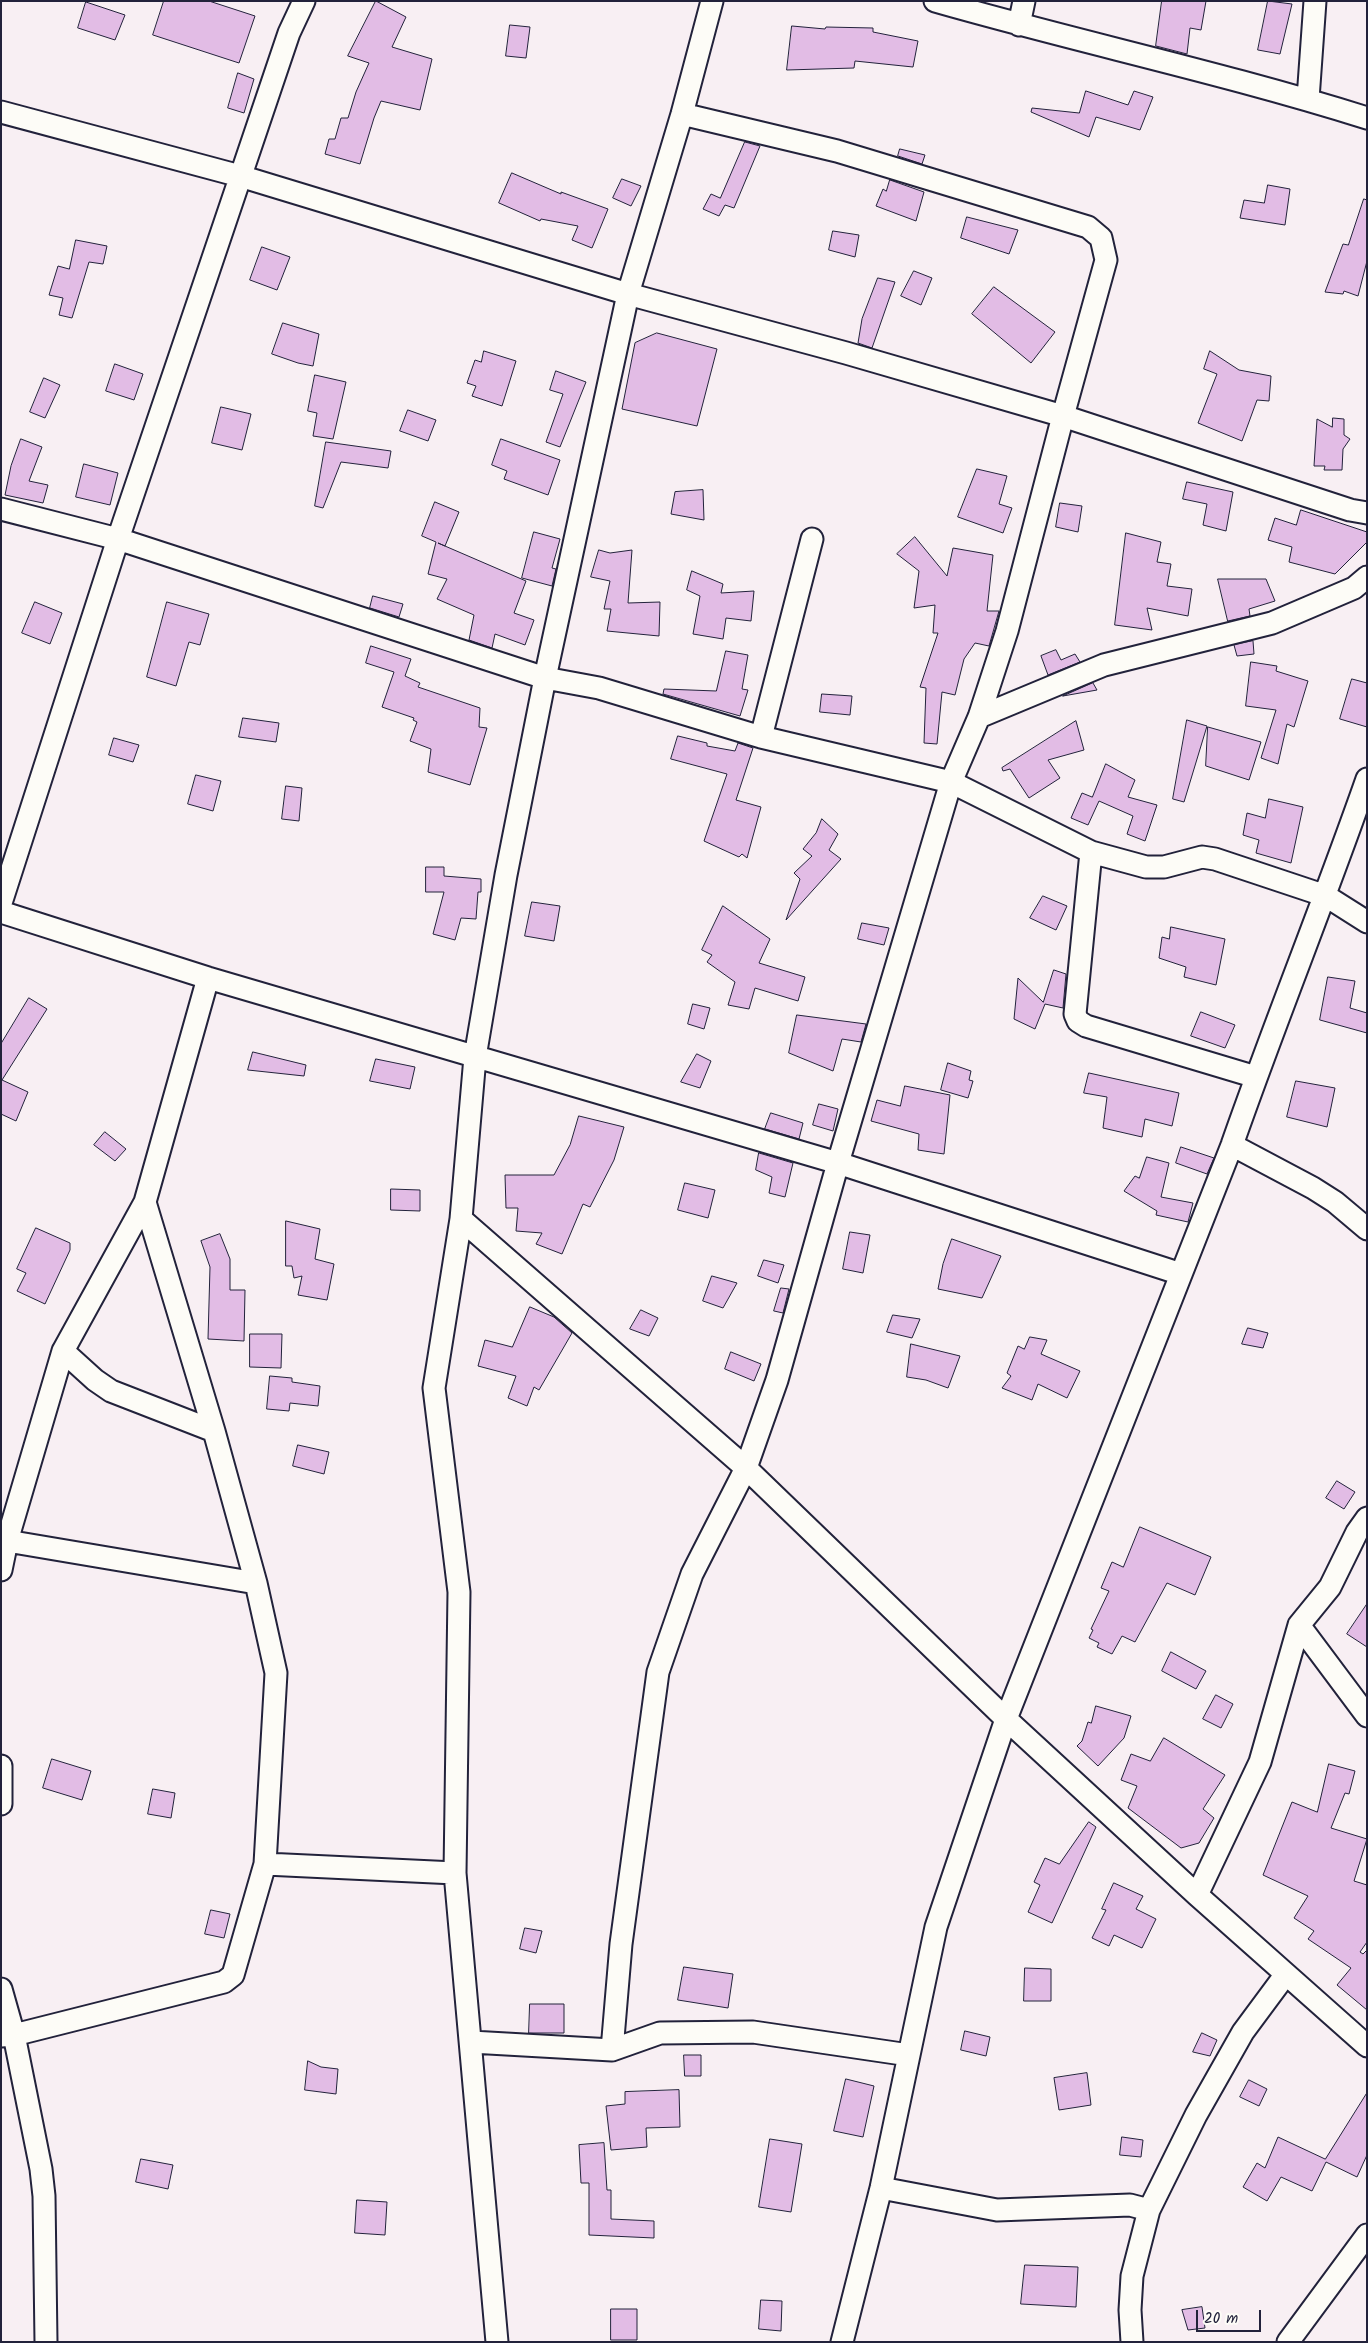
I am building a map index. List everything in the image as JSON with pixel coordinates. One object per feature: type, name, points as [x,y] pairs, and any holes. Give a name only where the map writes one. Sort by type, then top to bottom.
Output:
[{"type":"street","points":[[1,903],[118,539],[289,33],[304,1]]},
{"type":"street","points":[[498,2342],[455,1873],[459,1592],[434,1388],[462,1219],[475,1057],[506,876],[545,678],[628,294],[682,114],[712,1]]},
{"type":"street","points":[[935,1],[1019,25],[1160,59],[1308,99],[1367,118]]},
{"type":"street","points":[[1019,25],[1024,1]]},
{"type":"street","points":[[1308,99],[1315,1]]},
{"type":"street","points":[[1,112],[240,176],[628,294],[846,353],[1062,416],[1361,507]]},
{"type":"street","points":[[612,2050],[621,1944],[658,1672],[692,1574],[746,1468],[777,1380],[838,1163],[951,782],[979,717],[1007,631],[1062,416],[1106,260],[1101,238],[1088,228],[837,151],[682,114]]},
{"type":"street","points":[[1,509],[118,539],[545,678],[599,688],[761,737],[951,782],[1091,852],[1146,866],[1164,866],[1202,857],[1215,859],[1326,896],[1367,922]]},
{"type":"street","points":[[761,737],[812,539]]},
{"type":"street","points":[[979,717],[1104,665],[1272,623],[1354,588],[1367,577]]},
{"type":"street","points":[[842,2342],[880,2188],[936,1927],[1006,1719],[1232,1145],[1256,1077],[1326,896],[1367,779]]},
{"type":"street","points":[[1091,852],[1075,1014],[1078,1021],[1086,1026],[1256,1077]]},
{"type":"street","points":[[1,912],[208,978],[838,1163],[1181,1274]]},
{"type":"street","points":[[1,1570],[7,1542],[63,1350],[146,1202],[208,978]]},
{"type":"street","points":[[1232,1145],[1313,1188],[1335,1202],[1367,1229]]},
{"type":"street","points":[[7,2036],[224,1982],[233,1974],[265,1864],[276,1674],[256,1583],[214,1431],[146,1202]]},
{"type":"street","points":[[462,1219],[746,1468],[1006,1719],[1367,2046]]},
{"type":"street","points":[[63,1350],[95,1380],[111,1391],[214,1431]]},
{"type":"street","points":[[1197,1894],[1260,1762],[1299,1625],[1330,1587],[1357,1532],[1367,1518]]},
{"type":"street","points":[[7,1542],[256,1583]]},
{"type":"street","points":[[1299,1625],[1367,1716]]},
{"type":"street","points":[[1,1766],[1,1804]]},
{"type":"street","points":[[265,1864],[455,1873]]},
{"type":"street","points":[[1132,2342],[1132,2276],[1149,2210],[1196,2115],[1243,2032],[1286,1974]]},
{"type":"street","points":[[1,1989],[7,2036],[41,2169],[44,2196],[46,2342]]},
{"type":"street","points":[[471,2042],[612,2050],[660,2033],[753,2032],[909,2054]]},
{"type":"street","points":[[880,2188],[997,2210],[1130,2205],[1149,2210]]},
{"type":"street","points":[[1288,2342],[1367,2235]]},
{"type":"building","points":[[164,1],[209,1],[255,16],[239,63],[153,35]]},
{"type":"building","points":[[376,1],[406,17],[392,47],[432,59],[420,110],[381,101],[360,164],[325,154],[329,139],[335,139],[341,118],[348,118],[356,92],[369,63],[348,56]]},
{"type":"building","points":[[1162,1],[1206,1],[1201,30],[1190,28],[1187,54],[1156,46]]},
{"type":"building","points":[[1268,1],[1292,4],[1280,54],[1258,50]]},
{"type":"building","points":[[86,2],[125,15],[115,40],[78,28]]},
{"type":"building","points":[[510,25],[530,27],[526,58],[506,56]]},
{"type":"building","points":[[792,26],[825,29],[826,27],[873,28],[873,32],[918,41],[913,67],[855,61],[854,68],[787,70]]},
{"type":"building","points":[[238,73],[254,79],[244,113],[228,108]]},
{"type":"building","points":[[1086,91],[1128,105],[1134,91],[1153,97],[1140,130],[1096,117],[1089,137],[1031,112],[1032,108],[1079,113]]},
{"type":"building","points":[[745,142],[760,146],[734,208],[725,205],[719,216],[703,209],[711,194],[720,198]]},
{"type":"building","points":[[900,149],[925,155],[922,164],[898,156]]},
{"type":"building","points":[[512,173],[561,194],[561,192],[608,209],[592,248],[572,240],[578,226],[541,219],[540,221],[499,203]]},
{"type":"building","points":[[622,179],[641,186],[631,206],[613,198]]},
{"type":"building","points":[[890,180],[924,192],[916,221],[876,206],[883,189],[886,191]]},
{"type":"building","points":[[1268,185],[1290,189],[1285,225],[1240,218],[1244,200],[1264,203]]},
{"type":"building","points":[[1364,199],[1367,200],[1367,261],[1358,296],[1344,291],[1343,294],[1325,292],[1343,244],[1348,245]]},
{"type":"building","points":[[967,217],[1018,230],[1009,254],[961,238]]},
{"type":"building","points":[[833,231],[859,235],[855,257],[829,250]]},
{"type":"building","points":[[76,240],[107,246],[103,264],[89,262],[72,318],[59,315],[63,298],[49,295],[58,266],[69,269]]},
{"type":"building","points":[[262,247],[290,257],[277,290],[250,280]]},
{"type":"building","points":[[914,271],[932,278],[921,305],[901,296]]},
{"type":"building","points":[[878,278],[895,282],[872,348],[858,343],[862,319]]},
{"type":"building","points":[[994,287],[1055,332],[1031,363],[972,314]]},
{"type":"building","points":[[283,323],[319,334],[313,366],[272,354]]},
{"type":"building","points":[[657,333],[717,349],[697,426],[622,409],[635,343]]},
{"type":"building","points":[[484,351],[516,361],[502,406],[472,396],[476,386],[467,383],[475,360],[481,362]]},
{"type":"building","points":[[1210,351],[1239,370],[1271,376],[1269,401],[1257,400],[1242,441],[1198,423],[1217,374],[1204,369]]},
{"type":"building","points":[[115,364],[143,374],[134,400],[106,391]]},
{"type":"building","points":[[556,371],[586,382],[560,447],[546,442],[563,394],[550,390]]},
{"type":"building","points":[[315,375],[346,382],[333,439],[313,436],[317,413],[308,411]]},
{"type":"building","points":[[44,378],[60,385],[45,418],[30,412]]},
{"type":"building","points":[[221,407],[251,414],[242,450],[212,443]]},
{"type":"building","points":[[408,410],[436,420],[428,441],[400,431]]},
{"type":"building","points":[[1333,418],[1344,419],[1344,435],[1350,439],[1343,449],[1342,470],[1324,470],[1325,466],[1314,466],[1317,419],[1332,427]]},
{"type":"building","points":[[21,439],[42,447],[29,481],[48,485],[43,503],[5,495],[11,466]]},
{"type":"building","points":[[501,439],[560,460],[548,495],[504,479],[507,471],[492,465]]},
{"type":"building","points":[[326,442],[391,451],[388,468],[341,462],[323,508],[315,506]]},
{"type":"building","points":[[84,464],[118,473],[110,505],[76,497]]},
{"type":"building","points":[[977,469],[1007,476],[999,504],[1012,508],[1003,533],[958,517]]},
{"type":"building","points":[[1187,482],[1233,492],[1226,531],[1203,525],[1207,504],[1183,499]]},
{"type":"building","points":[[703,490],[704,520],[671,514],[675,492]]},
{"type":"building","points":[[435,502],[459,512],[445,546],[438,543],[526,581],[514,613],[534,620],[525,645],[495,634],[492,648],[469,640],[474,615],[437,599],[447,579],[428,574],[436,542],[422,536]]},
{"type":"building","points":[[1060,503],[1082,506],[1078,532],[1056,527]]},
{"type":"building","points":[[1301,510],[1367,532],[1367,542],[1335,574],[1289,562],[1292,547],[1268,540],[1275,518],[1296,525]]},
{"type":"building","points":[[534,532],[560,539],[552,568],[556,569],[552,586],[522,578]]},
{"type":"building","points":[[1126,533],[1161,542],[1157,562],[1171,564],[1167,586],[1192,589],[1188,616],[1147,608],[1152,630],[1115,625]]},
{"type":"building","points":[[915,537],[947,576],[953,548],[993,555],[987,611],[999,611],[989,646],[975,643],[964,659],[955,695],[942,692],[937,744],[924,743],[926,688],[920,687],[938,633],[933,633],[935,605],[914,608],[919,571],[897,554]]},
{"type":"building","points":[[599,550],[610,553],[632,550],[628,603],[660,602],[659,636],[607,631],[611,609],[604,609],[610,581],[591,577]]},
{"type":"building","points":[[692,571],[723,584],[721,593],[754,591],[751,621],[726,618],[723,639],[693,634],[700,596],[687,590]]},
{"type":"building","points":[[1218,579],[1266,579],[1275,601],[1249,609],[1250,616],[1228,621]]},
{"type":"building","points":[[373,596],[403,604],[399,617],[370,608]]},
{"type":"building","points":[[35,602],[62,613],[50,644],[22,633]]},
{"type":"building","points":[[167,602],[209,614],[200,645],[189,642],[176,686],[147,677]]},
{"type":"building","points":[[1253,641],[1254,654],[1237,656],[1234,645]]},
{"type":"building","points":[[371,646],[411,659],[405,676],[420,683],[418,687],[480,708],[479,727],[487,728],[470,785],[428,772],[431,749],[410,741],[417,722],[413,720],[414,718],[382,707],[394,672],[366,663]]},
{"type":"building","points":[[1056,650],[1061,660],[1075,654],[1080,662],[1048,675],[1041,656]]},
{"type":"building","points":[[726,651],[748,655],[742,689],[748,690],[740,716],[663,694],[664,689],[716,691]]},
{"type":"building","points":[[1251,662],[1277,666],[1276,671],[1308,681],[1294,727],[1287,724],[1278,764],[1261,758],[1276,710],[1246,706]]},
{"type":"building","points":[[1352,679],[1367,683],[1367,727],[1340,719]]},
{"type":"building","points":[[1093,683],[1097,690],[1063,696]]},
{"type":"building","points":[[822,694],[852,696],[850,715],[820,712]]},
{"type":"building","points":[[243,718],[279,723],[276,742],[239,737]]},
{"type":"building","points":[[1187,720],[1207,726],[1184,802],[1173,799]]},
{"type":"building","points":[[1076,721],[1084,750],[1048,760],[1060,778],[1029,798],[1010,769],[1003,771],[1002,768]]},
{"type":"building","points":[[1208,727],[1261,742],[1249,780],[1206,766]]},
{"type":"building","points":[[678,736],[707,743],[707,746],[735,751],[738,743],[753,748],[736,800],[761,807],[747,858],[742,854],[739,857],[704,841],[727,774],[671,759]]},
{"type":"building","points":[[114,738],[139,745],[133,762],[109,755]]},
{"type":"building","points":[[1106,764],[1135,780],[1128,797],[1157,805],[1145,841],[1127,834],[1133,816],[1099,801],[1088,825],[1071,818],[1082,793],[1092,797]]},
{"type":"building","points":[[196,775],[221,781],[213,811],[188,804]]},
{"type":"building","points":[[286,786],[302,788],[299,821],[282,819]]},
{"type":"building","points":[[1269,799],[1303,807],[1291,863],[1256,853],[1259,840],[1243,835],[1247,813],[1265,818]]},
{"type":"building","points":[[822,819],[838,834],[829,850],[841,859],[786,920],[800,879],[794,873],[812,856],[803,849],[816,833]]},
{"type":"building","points":[[426,867],[444,867],[444,876],[481,879],[481,892],[478,892],[476,919],[461,918],[455,940],[433,934],[444,892],[426,892]]},
{"type":"building","points":[[1043,896],[1067,906],[1056,930],[1030,918]]},
{"type":"building","points":[[532,902],[560,906],[554,941],[525,936]]},
{"type":"building","points":[[723,906],[770,939],[759,963],[805,977],[798,1001],[755,988],[749,1009],[728,1005],[735,982],[707,962],[712,955],[702,950]]},
{"type":"building","points":[[862,923],[889,928],[884,945],[858,939]]},
{"type":"building","points":[[1171,927],[1225,939],[1216,985],[1184,977],[1186,967],[1159,958],[1162,937],[1169,939]]},
{"type":"building","points":[[1054,970],[1066,974],[1063,1008],[1045,1004],[1035,1029],[1014,1019],[1018,978],[1043,1002]]},
{"type":"building","points":[[1328,977],[1355,981],[1350,1008],[1367,1013],[1367,1033],[1320,1020]]},
{"type":"building","points":[[29,998],[47,1009],[2,1080],[28,1092],[16,1121],[1,1114],[1,1044]]},
{"type":"building","points":[[693,1004],[710,1008],[704,1029],[688,1024]]},
{"type":"building","points":[[1201,1012],[1235,1025],[1225,1048],[1191,1036]]},
{"type":"building","points":[[797,1015],[866,1024],[861,1042],[842,1039],[833,1071],[789,1053]]},
{"type":"building","points":[[253,1052],[306,1065],[304,1076],[248,1070]]},
{"type":"building","points":[[697,1054],[711,1061],[700,1088],[681,1082]]},
{"type":"building","points":[[376,1059],[415,1067],[410,1089],[370,1081]]},
{"type":"building","points":[[948,1063],[971,1071],[969,1080],[973,1081],[968,1098],[941,1090]]},
{"type":"building","points":[[1089,1073],[1179,1093],[1172,1126],[1145,1119],[1142,1137],[1103,1128],[1107,1097],[1084,1093]]},
{"type":"building","points":[[1296,1081],[1335,1088],[1327,1127],[1287,1117]]},
{"type":"building","points":[[905,1086],[950,1095],[944,1154],[918,1150],[919,1134],[871,1121],[877,1100],[900,1106]]},
{"type":"building","points":[[819,1104],[838,1109],[833,1131],[813,1125]]},
{"type":"building","points":[[771,1113],[803,1123],[799,1139],[765,1129]]},
{"type":"building","points":[[579,1116],[624,1127],[614,1160],[590,1207],[583,1204],[562,1254],[536,1244],[542,1233],[516,1231],[518,1208],[506,1208],[505,1175],[554,1175],[570,1145]]},
{"type":"building","points":[[105,1132],[126,1149],[115,1161],[94,1145]]},
{"type":"building","points":[[1181,1147],[1214,1158],[1207,1174],[1176,1163]]},
{"type":"building","points":[[759,1153],[793,1163],[785,1197],[769,1193],[772,1177],[756,1170]]},
{"type":"building","points":[[1147,1157],[1169,1163],[1161,1197],[1193,1203],[1188,1222],[1156,1215],[1157,1211],[1124,1191],[1135,1176],[1139,1178]]},
{"type":"building","points":[[685,1183],[715,1190],[708,1218],[678,1210]]},
{"type":"building","points":[[391,1189],[420,1190],[420,1211],[391,1210]]},
{"type":"building","points":[[286,1221],[320,1229],[315,1259],[334,1264],[327,1300],[298,1295],[302,1276],[294,1278],[292,1266],[286,1266]]},
{"type":"building","points":[[36,1228],[70,1243],[70,1250],[45,1304],[17,1291],[26,1273],[17,1269]]},
{"type":"building","points":[[850,1232],[870,1235],[863,1273],[843,1269]]},
{"type":"building","points":[[220,1234],[230,1259],[230,1290],[245,1290],[244,1341],[208,1339],[210,1267],[201,1241]]},
{"type":"building","points":[[952,1239],[1001,1256],[982,1298],[938,1289],[943,1264]]},
{"type":"building","points":[[764,1260],[784,1265],[778,1283],[758,1276]]},
{"type":"building","points":[[712,1276],[737,1283],[723,1308],[703,1301]]},
{"type":"building","points":[[781,1288],[789,1289],[783,1313],[774,1311]]},
{"type":"building","points":[[530,1307],[554,1317],[572,1333],[539,1390],[534,1387],[527,1406],[508,1398],[516,1376],[478,1366],[485,1340],[512,1347]]},
{"type":"building","points":[[641,1310],[658,1318],[649,1336],[630,1329]]},
{"type":"building","points":[[893,1315],[920,1319],[912,1338],[887,1332]]},
{"type":"building","points":[[1248,1328],[1268,1333],[1263,1348],[1242,1344]]},
{"type":"building","points":[[250,1334],[282,1334],[281,1368],[250,1367]]},
{"type":"building","points":[[1030,1337],[1047,1340],[1041,1354],[1080,1371],[1067,1398],[1038,1384],[1032,1400],[1002,1388],[1011,1376],[1007,1373],[1018,1346],[1024,1349]]},
{"type":"building","points":[[911,1344],[960,1356],[948,1388],[926,1380],[907,1377]]},
{"type":"building","points":[[731,1352],[761,1364],[754,1381],[725,1369]]},
{"type":"building","points":[[270,1376],[292,1378],[292,1382],[320,1386],[318,1406],[290,1403],[289,1411],[267,1409]]},
{"type":"building","points":[[298,1445],[329,1452],[324,1474],[293,1466]]},
{"type":"building","points":[[1337,1481],[1355,1492],[1344,1509],[1326,1498]]},
{"type":"building","points":[[1140,1527],[1211,1557],[1195,1595],[1167,1583],[1135,1642],[1122,1636],[1112,1654],[1097,1647],[1099,1643],[1089,1638],[1093,1630],[1091,1629],[1109,1591],[1101,1588],[1112,1562],[1123,1567]]},
{"type":"building","points":[[1367,1604],[1367,1647],[1347,1634]]},
{"type":"building","points":[[1171,1652],[1206,1671],[1196,1689],[1162,1671]]},
{"type":"building","points":[[1216,1695],[1233,1704],[1221,1728],[1203,1719]]},
{"type":"building","points":[[1096,1706],[1131,1716],[1124,1738],[1098,1766],[1077,1746],[1082,1741],[1088,1722],[1091,1723]]},
{"type":"building","points":[[1164,1738],[1225,1775],[1203,1809],[1214,1818],[1199,1843],[1181,1848],[1128,1808],[1137,1786],[1121,1780],[1131,1754],[1150,1761]]},
{"type":"building","points":[[52,1759],[91,1771],[82,1800],[43,1788]]},
{"type":"building","points":[[1329,1764],[1355,1771],[1349,1794],[1345,1793],[1331,1828],[1367,1839],[1354,1881],[1367,1885],[1367,1942],[1360,1952],[1363,1954],[1367,1950],[1367,2010],[1337,1985],[1351,1968],[1308,1939],[1314,1931],[1294,1918],[1308,1896],[1263,1875],[1292,1802],[1317,1812]]},
{"type":"building","points":[[153,1789],[175,1793],[171,1818],[148,1814]]},
{"type":"building","points":[[1089,1822],[1096,1827],[1052,1923],[1028,1912],[1040,1885],[1034,1882],[1045,1858],[1059,1864]]},
{"type":"building","points":[[1114,1883],[1143,1896],[1136,1909],[1156,1919],[1142,1948],[1114,1935],[1109,1946],[1092,1938],[1106,1910],[1102,1909]]},
{"type":"building","points":[[211,1910],[230,1914],[224,1938],[205,1934]]},
{"type":"building","points":[[525,1928],[542,1931],[536,1953],[520,1949]]},
{"type":"building","points":[[684,1967],[733,1974],[728,2008],[678,2000]]},
{"type":"building","points":[[1025,1968],[1051,1969],[1051,2001],[1024,2001]]},
{"type":"building","points":[[530,2004],[564,2004],[564,2033],[529,2033]]},
{"type":"building","points":[[965,2031],[990,2037],[986,2056],[961,2050]]},
{"type":"building","points":[[1202,2033],[1217,2040],[1210,2056],[1193,2052]]},
{"type":"building","points":[[684,2055],[701,2055],[701,2076],[685,2076]]},
{"type":"building","points":[[308,2061],[321,2067],[338,2069],[336,2094],[305,2090]]},
{"type":"building","points":[[1087,2073],[1091,2105],[1059,2110],[1054,2078]]},
{"type":"building","points":[[846,2079],[874,2086],[863,2137],[834,2131]]},
{"type":"building","points":[[1249,2080],[1267,2089],[1259,2106],[1240,2097]]},
{"type":"building","points":[[679,2090],[680,2127],[646,2128],[647,2147],[611,2150],[606,2106],[625,2104],[625,2092]]},
{"type":"building","points":[[1367,2093],[1367,2155],[1357,2177],[1326,2162],[1312,2191],[1281,2177],[1267,2201],[1243,2187],[1257,2163],[1265,2168],[1278,2137],[1325,2159]]},
{"type":"building","points":[[1122,2137],[1143,2140],[1141,2157],[1120,2155]]},
{"type":"building","points":[[770,2139],[802,2144],[791,2212],[759,2207]]},
{"type":"building","points":[[604,2143],[607,2190],[611,2190],[611,2219],[654,2221],[654,2238],[589,2235],[589,2183],[581,2183],[579,2145]]},
{"type":"building","points":[[141,2159],[173,2165],[168,2189],[136,2182]]},
{"type":"building","points":[[357,2200],[387,2202],[385,2235],[355,2233]]},
{"type":"building","points":[[1025,2265],[1078,2267],[1076,2307],[1021,2304]]},
{"type":"building","points":[[761,2300],[782,2301],[781,2331],[759,2329]]},
{"type":"building","points":[[1202,2307],[1205,2328],[1188,2330],[1182,2310]]},
{"type":"building","points":[[611,2309],[637,2309],[637,2340],[611,2340]]}]
